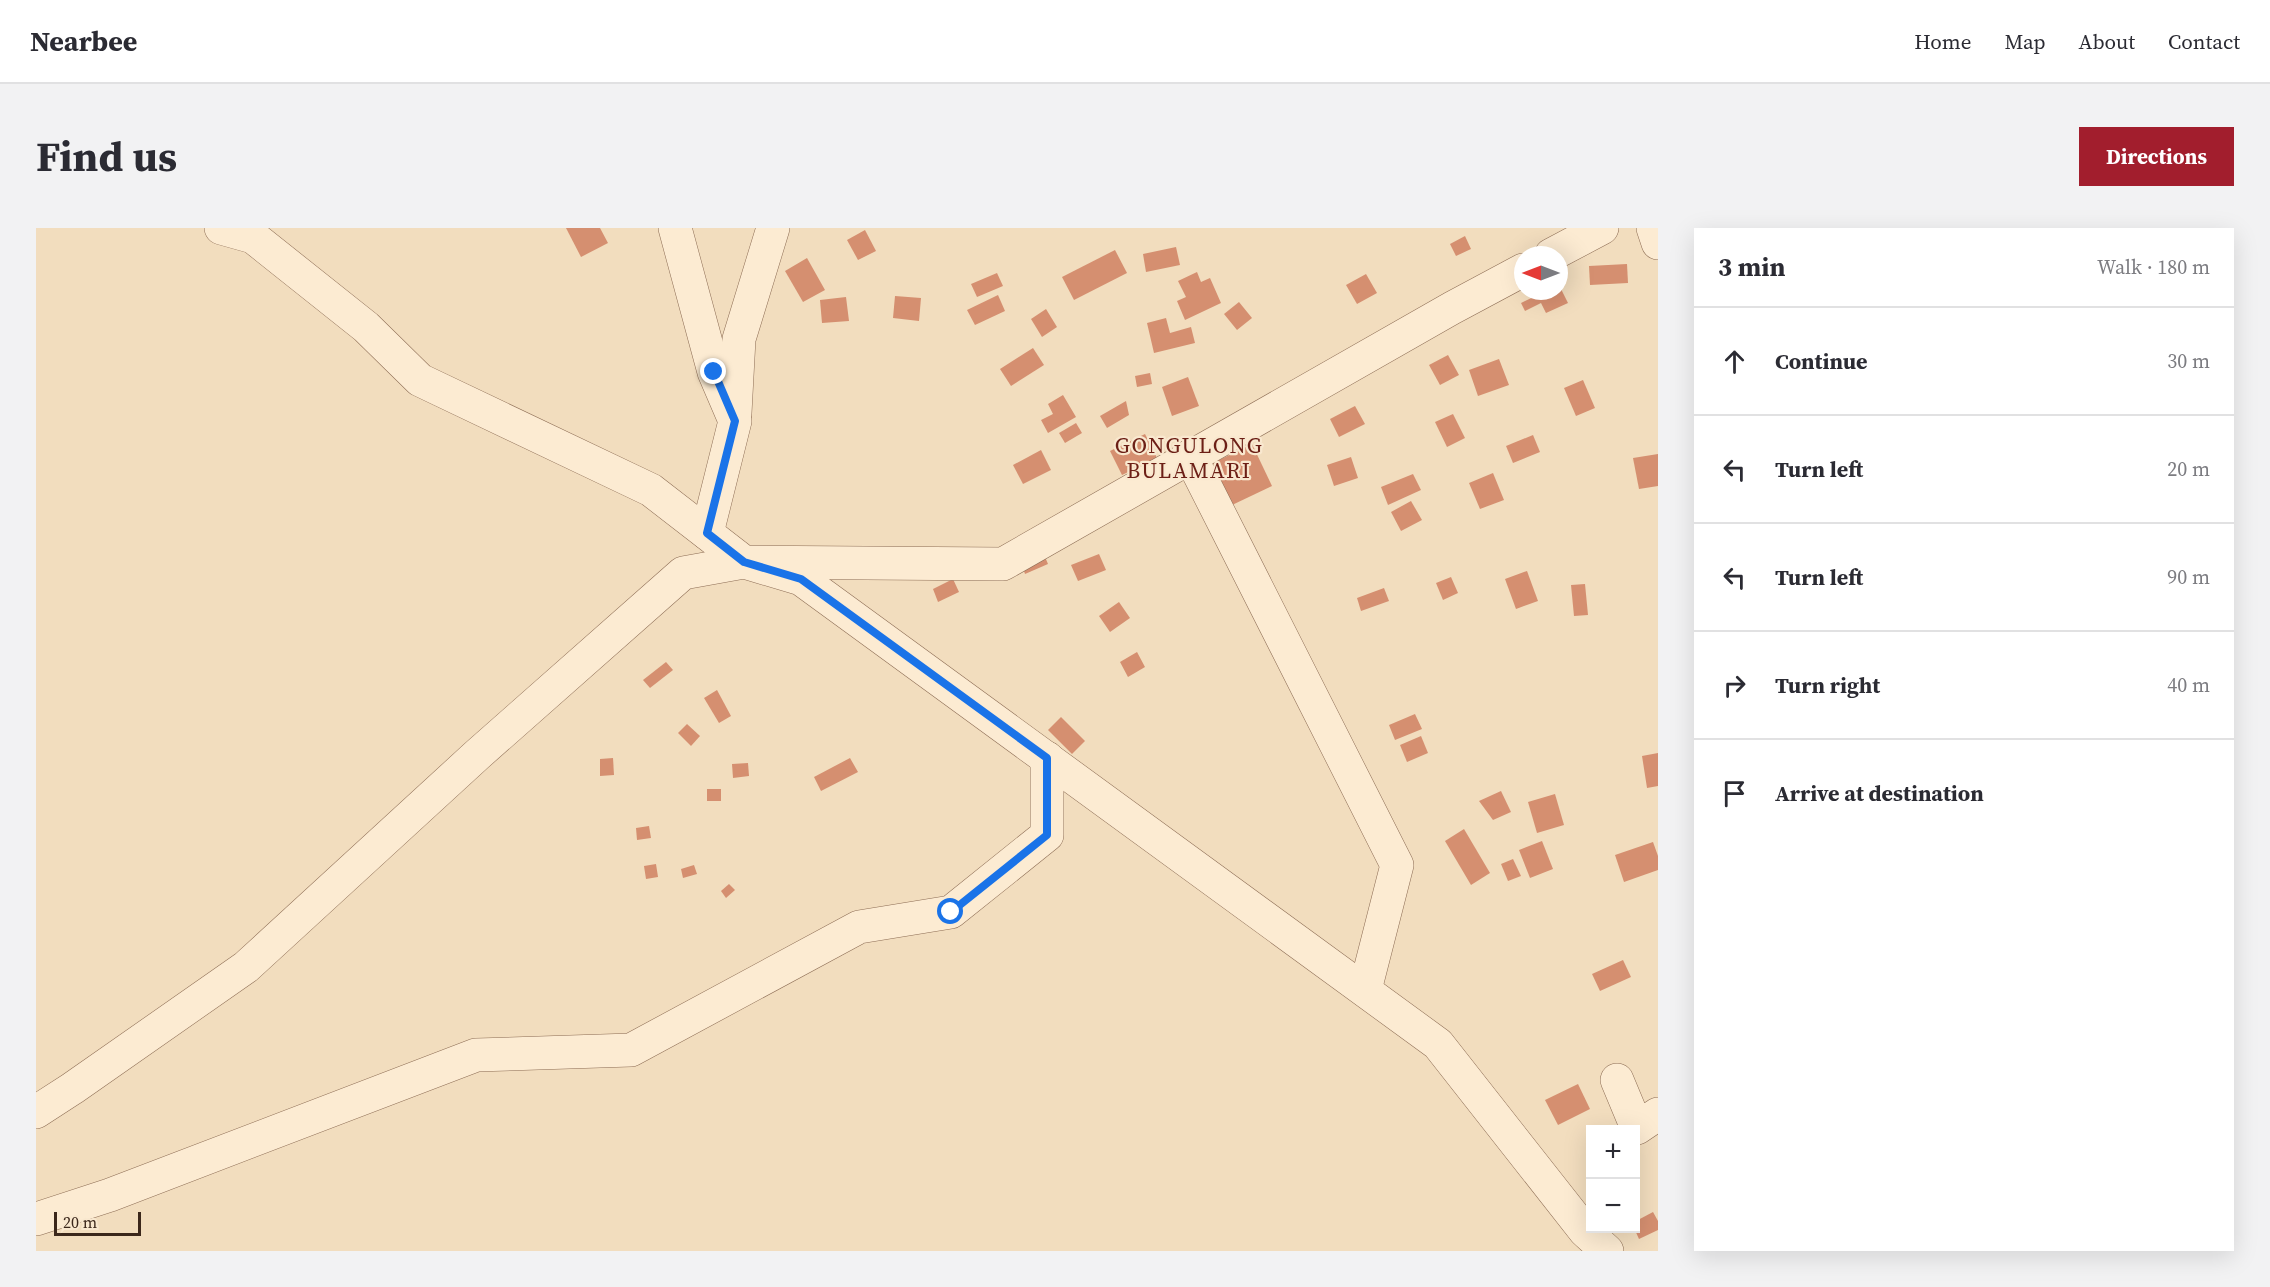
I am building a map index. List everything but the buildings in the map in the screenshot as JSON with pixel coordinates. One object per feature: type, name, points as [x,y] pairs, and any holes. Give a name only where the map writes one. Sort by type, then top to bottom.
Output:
[{"type":"street","points":[[221,228],[252,232],[366,327],[420,380],[651,490],[744,562],[801,579],[1365,990],[1438,1044],[1585,1231],[1607,1251]]},
{"type":"street","points":[[675,228],[714,372],[735,421]]},
{"type":"street","points":[[707,533],[735,421],[739,339],[773,228]]},
{"type":"street","points":[[1568,246],[1602,228]]},
{"type":"street","points":[[1653,228],[1658,243]]},
{"type":"street","points":[[36,1112],[74,1088],[246,967],[477,755],[683,573],[744,562],[1003,564],[1190,456],[1514,275]]},
{"type":"street","points":[[1190,456],[1397,865],[1365,990]]},
{"type":"street","points":[[36,1218],[110,1195],[476,1055],[631,1050],[860,927],[951,912],[1047,835],[1047,758]]},
{"type":"street","points":[[1617,1080],[1637,1128],[1658,1114]]},
{"type":"district","name":"GONGULONG BULAMARI","points":[[1189,458]]},
{"type":"route","points":[[714,372],[735,421],[707,533],[744,562],[801,579],[1047,758],[1047,835],[951,912]]}]
